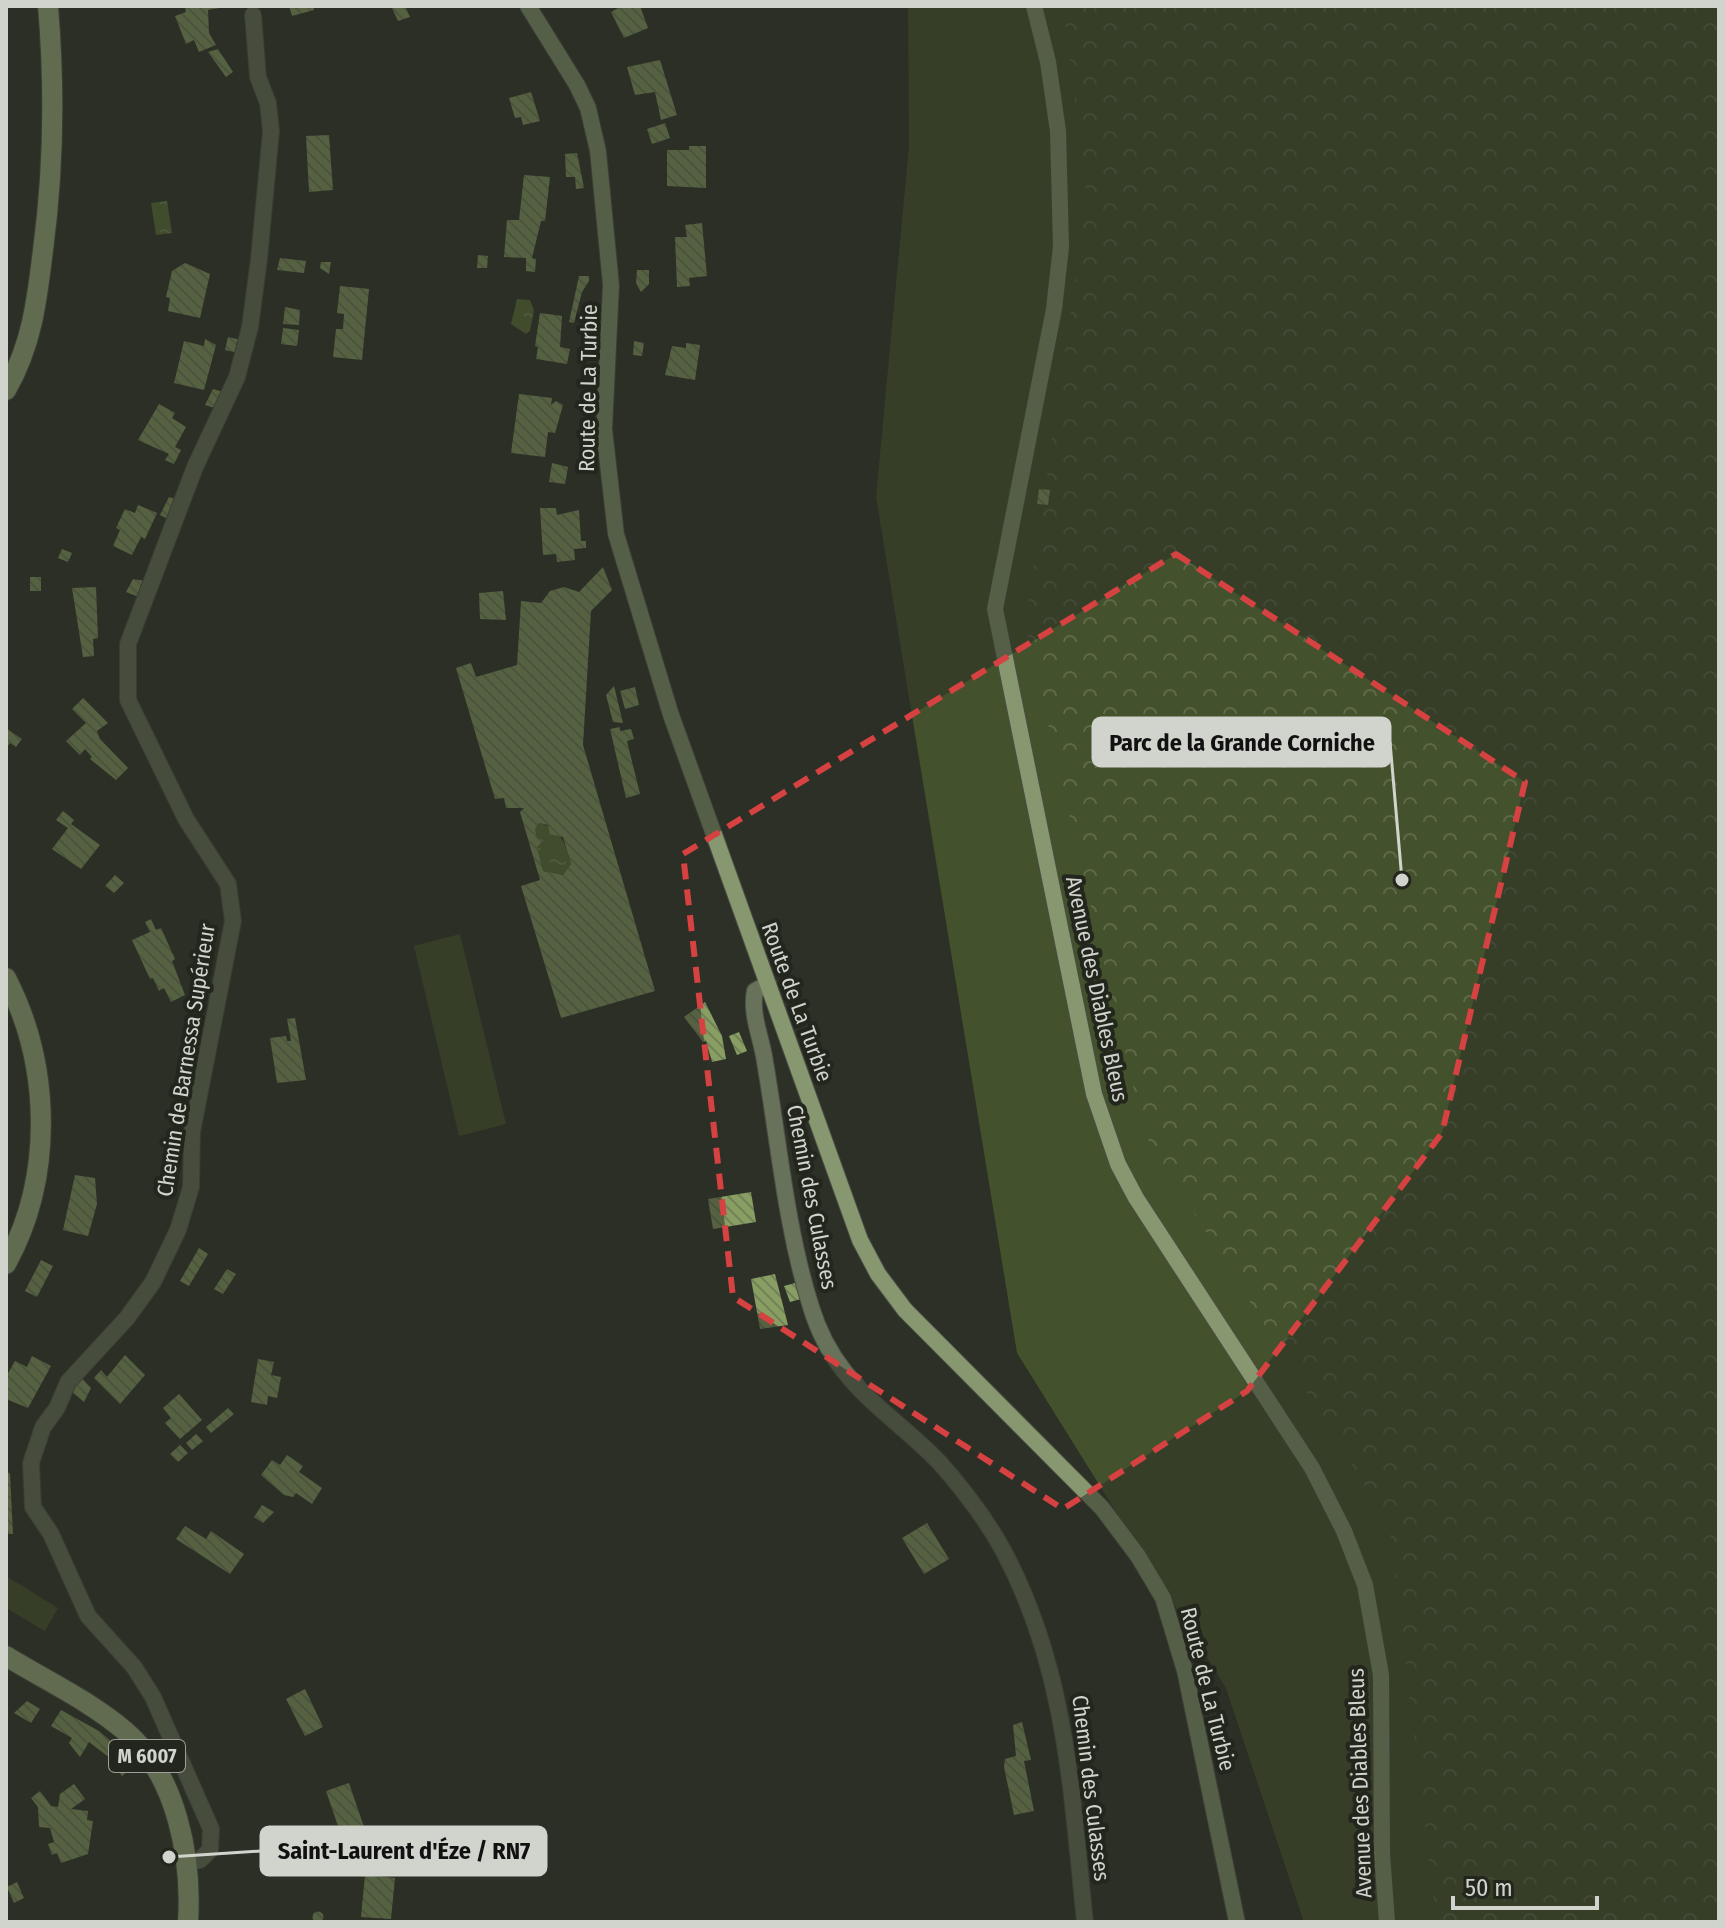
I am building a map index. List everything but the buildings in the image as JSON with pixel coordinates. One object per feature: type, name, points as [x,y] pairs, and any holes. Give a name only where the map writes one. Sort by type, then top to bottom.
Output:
[{"type":"main road","points":[[6,390],[24,355],[34,321],[52,181],[55,138],[48,6]]},
{"type":"main road","name":"Route de La Turbie","points":[[528,6],[577,85],[588,108],[598,151],[611,285],[604,429],[616,534],[671,715],[860,1240],[878,1274],[905,1310],[1102,1508],[1138,1556],[1163,1598],[1185,1671],[1237,1922]]},
{"type":"main road","name":"Avenue des Diables Bleus","points":[[1034,6],[1048,62],[1058,131],[1061,247],[1054,309],[995,609],[1094,1094],[1118,1164],[1136,1198],[1312,1468],[1344,1531],[1365,1585],[1381,1675],[1382,1854],[1387,1922]]},
{"type":"main road","points":[[6,978],[32,1045],[41,1121],[40,1158],[33,1193],[24,1225],[6,1264]]},
{"type":"main road","name":"M 6007","points":[[6,1656],[127,1732],[146,1755],[171,1804],[187,1863],[188,1922]]},
{"type":"street","name":"Chemin de Barnessa Supérieur","points":[[187,1863],[200,1860],[210,1850],[211,1829],[153,1697],[134,1667],[88,1616],[76,1595],[51,1534],[33,1507],[31,1463],[43,1427],[57,1408],[68,1382],[141,1299],[165,1262],[178,1230],[191,1187],[192,1132],[233,921],[228,884],[186,819],[128,700],[125,678],[128,644],[195,467],[237,377],[250,327],[271,131],[268,103],[258,77],[253,15]]},
{"type":"street","name":"Chemin des Culasses","points":[[768,984],[755,991],[752,1004],[763,1046],[798,1259],[811,1308],[827,1348],[845,1373],[941,1464],[1002,1549],[1028,1602],[1055,1680],[1067,1756],[1085,1922]]},
{"type":"highlighted area","points":[[1176,554],[1525,782],[1442,1133],[1247,1391],[1063,1509],[733,1297],[683,854],[875,741]]},
{"type":"green space","points":[[908,6],[1352,6],[1719,1922],[1304,1922],[1226,1688],[1017,1353],[876,497],[909,146]]},
{"type":"green space","points":[[1063,6],[1719,6],[1719,1922],[1436,1922],[1389,1524],[1144,1133],[1025,626],[1087,199]]},
{"type":"green space","points":[[460,934],[506,1124],[459,1136],[414,946]]},
{"type":"green space","points":[[6,1576],[58,1608],[45,1631],[6,1608]]},
{"type":"water","points":[[167,201],[172,233],[156,235],[151,203]]},
{"type":"water","points":[[517,299],[530,300],[534,310],[530,331],[526,334],[511,324]]},
{"type":"water","points":[[539,823],[558,833],[564,844],[571,864],[563,875],[543,871],[537,847],[544,840],[537,838],[535,829]]},
{"type":"place","name":"Parc de la Grande Corniche","points":[[1402,880]]},
{"type":"place","name":"Saint-Laurent d'Éze / RN7","points":[[169,1857]]}]
